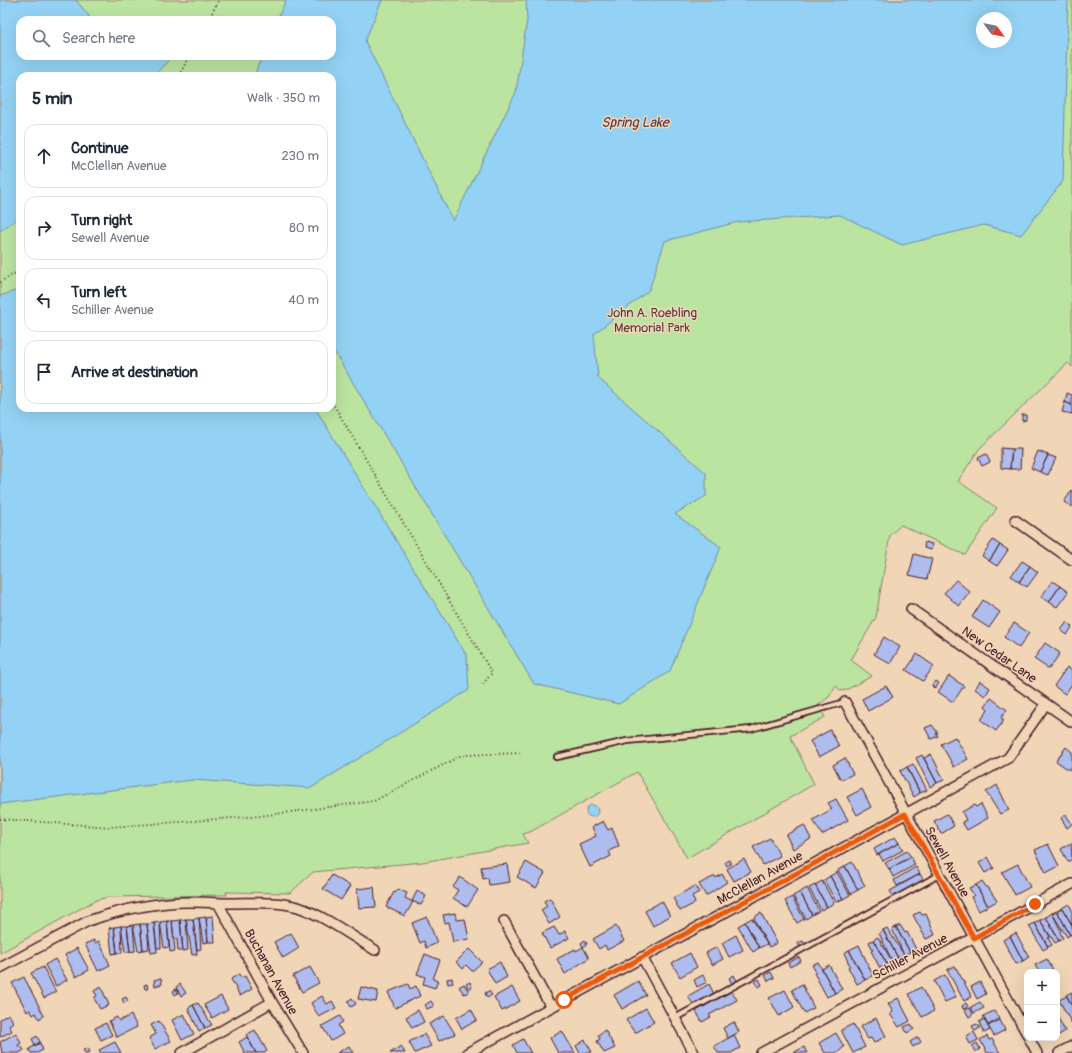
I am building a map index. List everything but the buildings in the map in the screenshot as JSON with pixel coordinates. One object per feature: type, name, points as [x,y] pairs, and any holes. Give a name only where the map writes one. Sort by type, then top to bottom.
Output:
[{"type":"street","points":[[1014,520],[1072,560]]},
{"type":"street","name":"New Cedar Lane","points":[[911,609],[1072,722]]},
{"type":"street","name":"Sewell Avenue","points":[[845,702],[905,814],[1024,1029]]},
{"type":"street","name":"McClellan Avenue","points":[[467,1053],[1008,758],[1046,704]]},
{"type":"street","name":"Schiller Avenue","points":[[761,1053],[1072,884]]},
{"type":"street","points":[[0,968],[88,921],[129,909],[159,904],[188,902],[272,903],[297,907],[312,913],[375,950]]},
{"type":"street","name":"Buchanan Avenue","points":[[218,903],[272,1002],[303,1053]]},
{"type":"street","points":[[504,921],[551,1007]]},
{"type":"street","points":[[642,958],[694,1053]]},
{"type":"street","points":[[182,1053],[272,1002]]},
{"type":"street","points":[[1031,1041],[1037,1053]]},
{"type":"street","points":[[1059,1053],[1072,1046]]},
{"type":"lane","points":[[557,757],[627,742],[751,729],[845,702]]},
{"type":"lane","points":[[675,1018],[939,875]]},
{"type":"path","points":[[210,16],[219,0]]},
{"type":"path","points":[[181,72],[187,60]]},
{"type":"path","points":[[0,282],[16,272]]},
{"type":"path","points":[[336,409],[492,673],[481,686]]},
{"type":"path","points":[[0,819],[110,827],[276,814],[374,801],[462,755],[523,753]]},
{"type":"green space","name":"John A. Roebling Memorial Park","points":[[0,0],[1072,0],[1072,367],[1068,363],[979,449],[958,481],[997,508],[965,555],[901,525],[890,535],[876,617],[851,660],[872,676],[846,690],[840,691],[836,685],[829,697],[818,705],[825,717],[790,736],[814,784],[687,858],[637,772],[530,832],[523,834],[528,843],[423,862],[313,872],[290,893],[226,892],[227,895],[108,897],[96,900],[0,953]]},
{"type":"water","points":[[0,0],[76,0],[89,16],[16,16],[16,60],[168,60],[158,72],[16,72],[16,220],[0,231]]},
{"type":"water","name":"Spring Lake","points":[[286,0],[382,0],[365,41],[453,221],[516,92],[527,20],[526,0],[1068,0],[1063,181],[1021,235],[984,225],[902,245],[840,215],[738,222],[665,241],[649,290],[594,334],[598,378],[706,473],[706,496],[675,514],[721,547],[670,671],[619,704],[534,684],[336,355],[336,72],[256,72],[260,60],[336,60],[336,16],[279,16]]},
{"type":"water","points":[[16,290],[16,412],[317,412],[467,656],[469,690],[311,788],[192,780],[0,804],[0,296]]},
{"type":"water","points":[[590,805],[594,805],[598,811],[594,817],[590,817],[586,813],[586,809]]},
{"type":"route","points":[[564,1000],[905,814],[974,938],[1035,904]]}]
